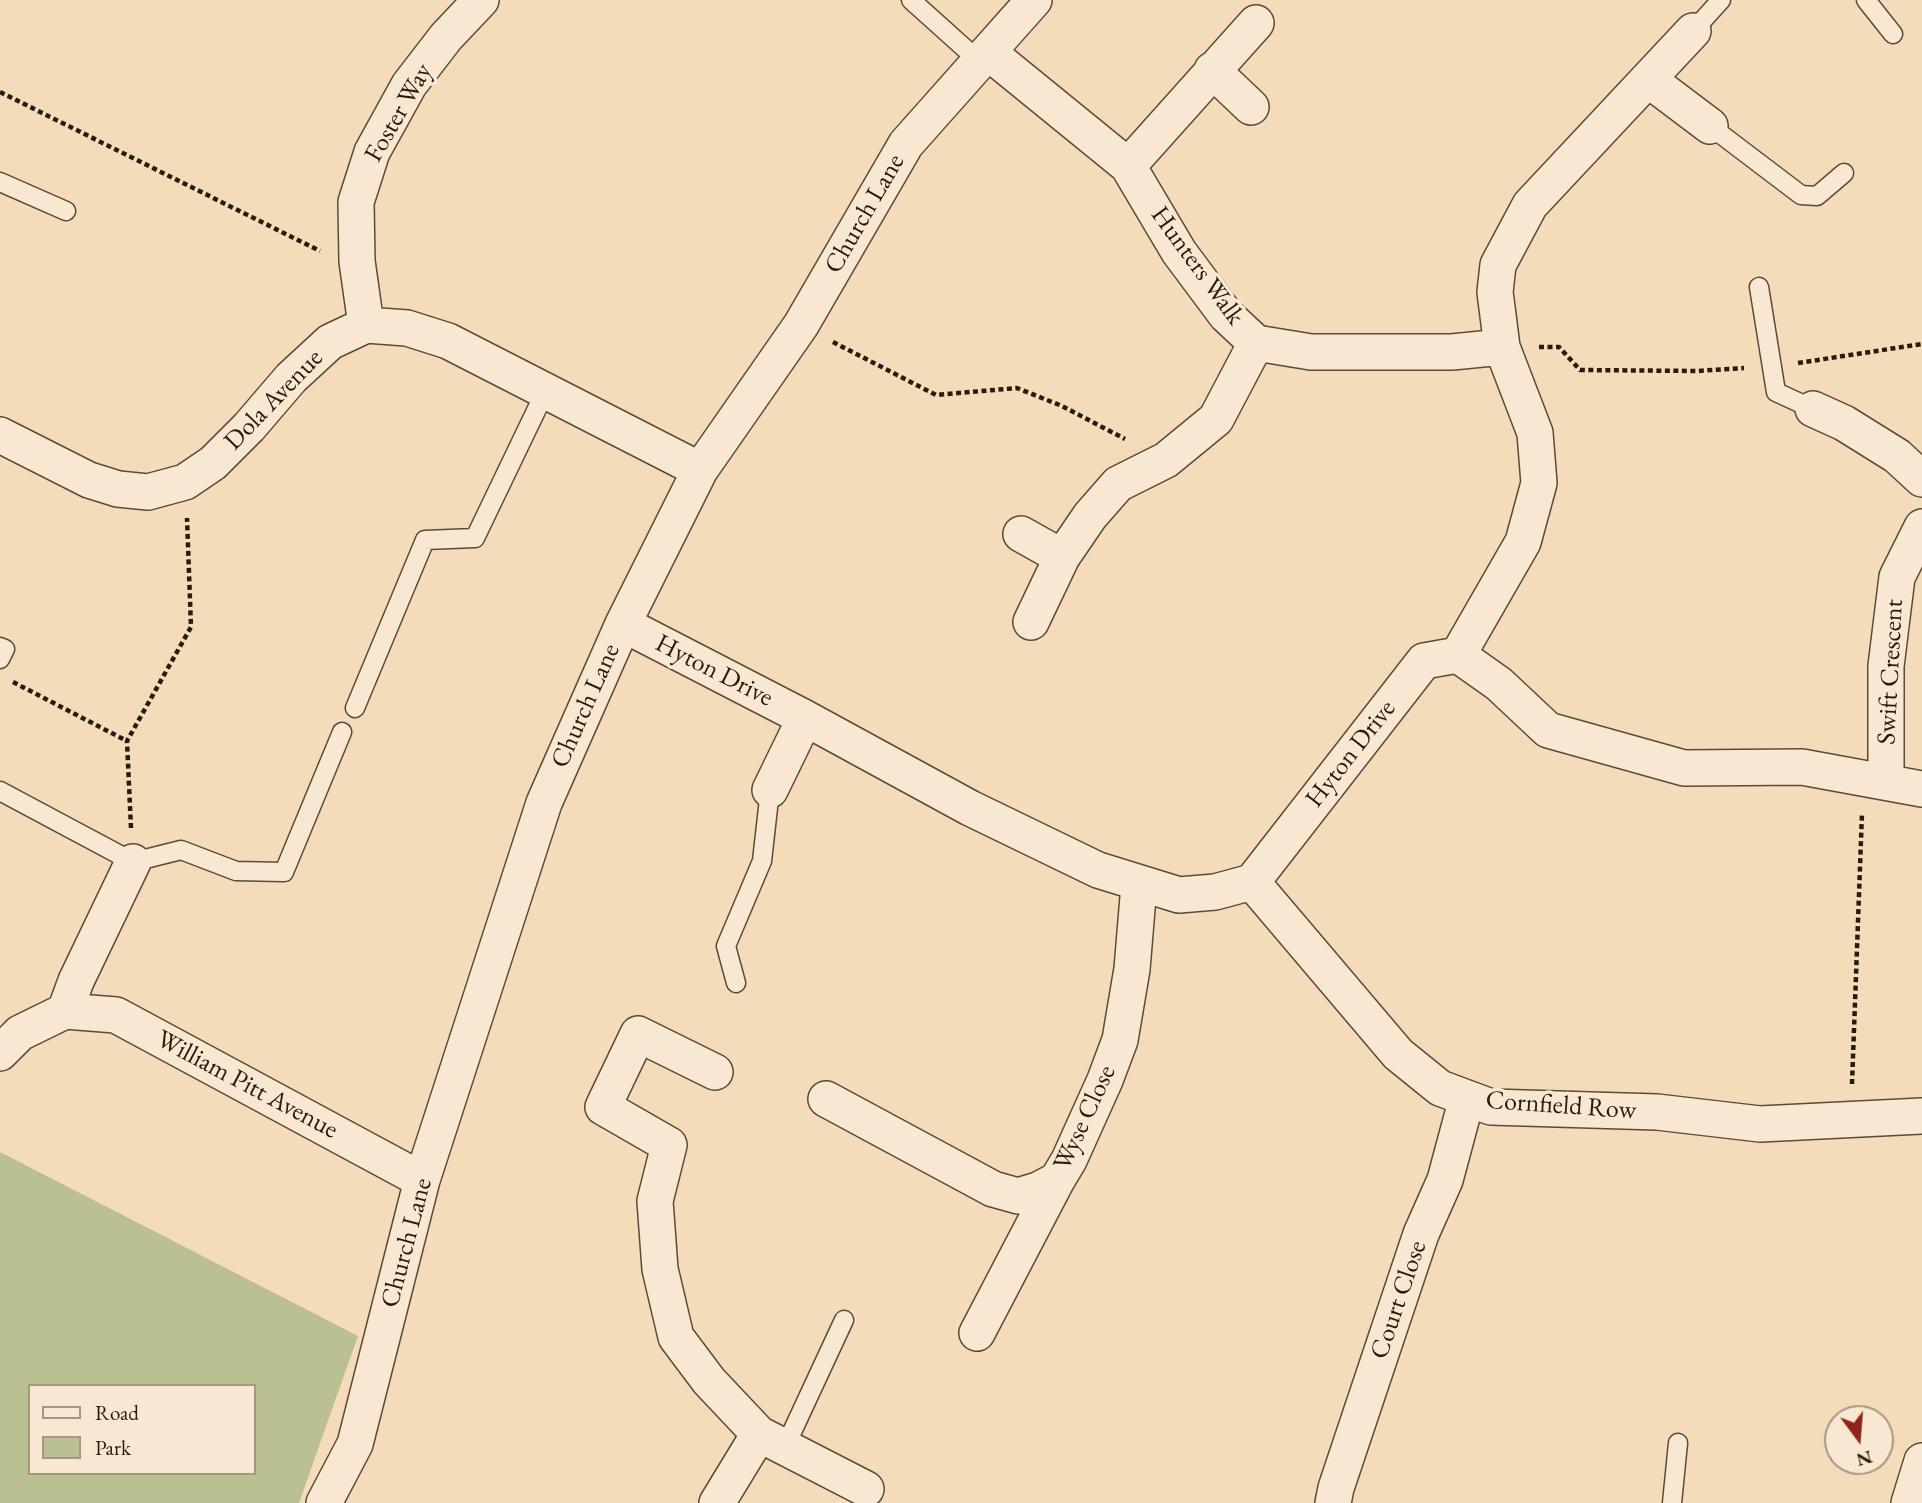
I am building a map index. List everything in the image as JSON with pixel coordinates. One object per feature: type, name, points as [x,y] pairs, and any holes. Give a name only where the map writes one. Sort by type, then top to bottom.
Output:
[{"type":"street","name":"Foster Way","points":[[366,325],[357,261],[356,202],[372,152],[409,85],[446,37],[481,0]]},
{"type":"street","name":"Church Lane","points":[[324,1503],[355,1444],[422,1180],[544,803],[623,624],[700,470],[801,325],[906,144],[1034,0]]},
{"type":"street","points":[[1128,166],[1256,23]]},
{"type":"street","points":[[1693,31],[1530,205],[1498,265],[1495,292],[1502,347],[1535,433],[1539,483],[1523,542],[1458,655],[1499,684],[1548,730],[1684,768],[1802,766],[1922,789]]},
{"type":"street","name":"Hunters Walk","points":[[984,57],[1128,166],[1179,252],[1226,315],[1256,343],[1311,352],[1452,352],[1502,347]]},
{"type":"street","points":[[1212,70],[1251,107]]},
{"type":"street","points":[[1649,80],[1710,126]]},
{"type":"street","name":"Dola Avenue","points":[[0,435],[89,480],[118,489],[148,492],[185,482],[213,463],[249,427],[291,377],[330,342],[366,325],[407,328],[448,341],[700,470]]},
{"type":"street","points":[[1031,622],[1062,557],[1090,516],[1118,484],[1166,460],[1216,419],[1256,343]]},
{"type":"street","points":[[1814,409],[1844,423],[1897,456],[1922,479]]},
{"type":"street","name":"Swift Crescent","points":[[1874,779],[1897,576],[1922,527]]},
{"type":"street","points":[[1021,534],[1062,557]]},
{"type":"street","name":"Hyton Drive","points":[[623,624],[805,718],[970,808],[1098,870],[1139,885],[1179,895],[1215,892],[1252,882],[1424,661],[1458,655]]},
{"type":"street","name":"Hyton Drive","points":[[770,790],[805,718]]},
{"type":"street","points":[[0,1052],[20,1033],[65,1011],[76,981],[133,862]]},
{"type":"street","name":"Cornfield Row","points":[[1252,882],[1398,1054],[1440,1088],[1491,1107],[1657,1112],[1760,1124],[1922,1116]]},
{"type":"street","name":"Wyse Close","points":[[826,1099],[993,1189],[1018,1196],[1057,1180],[1069,1160],[1105,1080],[1120,1040],[1132,968],[1139,885]]},
{"type":"street","name":"William Pitt Avenue","points":[[65,1011],[116,1015],[422,1180]]},
{"type":"street","points":[[715,1072],[638,1034],[603,1107],[670,1145],[655,1201],[660,1269],[676,1337],[709,1381],[772,1441],[866,1489]]},
{"type":"street","name":"Court Close","points":[[1333,1503],[1421,1234],[1445,1180],[1467,1098]]},
{"type":"street","points":[[977,1333],[1057,1180]]},
{"type":"street","points":[[717,1503],[772,1441]]},
{"type":"street","points":[[1909,1503],[1922,1461]]},
{"type":"lane","points":[[911,0],[984,57]]},
{"type":"lane","points":[[1693,31],[1721,0]]},
{"type":"lane","points":[[1866,0],[1894,34]]},
{"type":"lane","points":[[1710,126],[1801,195],[1817,196],[1844,173]]},
{"type":"lane","points":[[0,182],[66,211]]},
{"type":"lane","points":[[1759,286],[1776,392],[1814,409]]},
{"type":"lane","points":[[355,708],[425,540],[475,538],[546,390]]},
{"type":"lane","points":[[0,646],[5,649],[0,659]]},
{"type":"lane","points":[[0,792],[133,862],[181,850],[236,871],[284,872],[342,732]]},
{"type":"lane","points":[[736,983],[726,946],[762,861],[770,790]]},
{"type":"lane","points":[[772,1441],[844,1320]]},
{"type":"lane","points":[[1672,1503],[1678,1443]]},
{"type":"path","points":[[0,92],[330,257],[357,261]]},
{"type":"path","points":[[801,325],[936,395],[1017,388],[1062,406],[1166,460]]},
{"type":"path","points":[[1502,347],[1559,347],[1580,370],[1696,371],[1771,367],[1922,344]]},
{"type":"path","points":[[133,862],[127,741],[191,626],[185,482]]},
{"type":"path","points":[[12,681],[127,741]]},
{"type":"path","points":[[1851,1120],[1874,779]]},
{"type":"green space","points":[[0,1152],[358,1336],[299,1503],[0,1503]]}]
